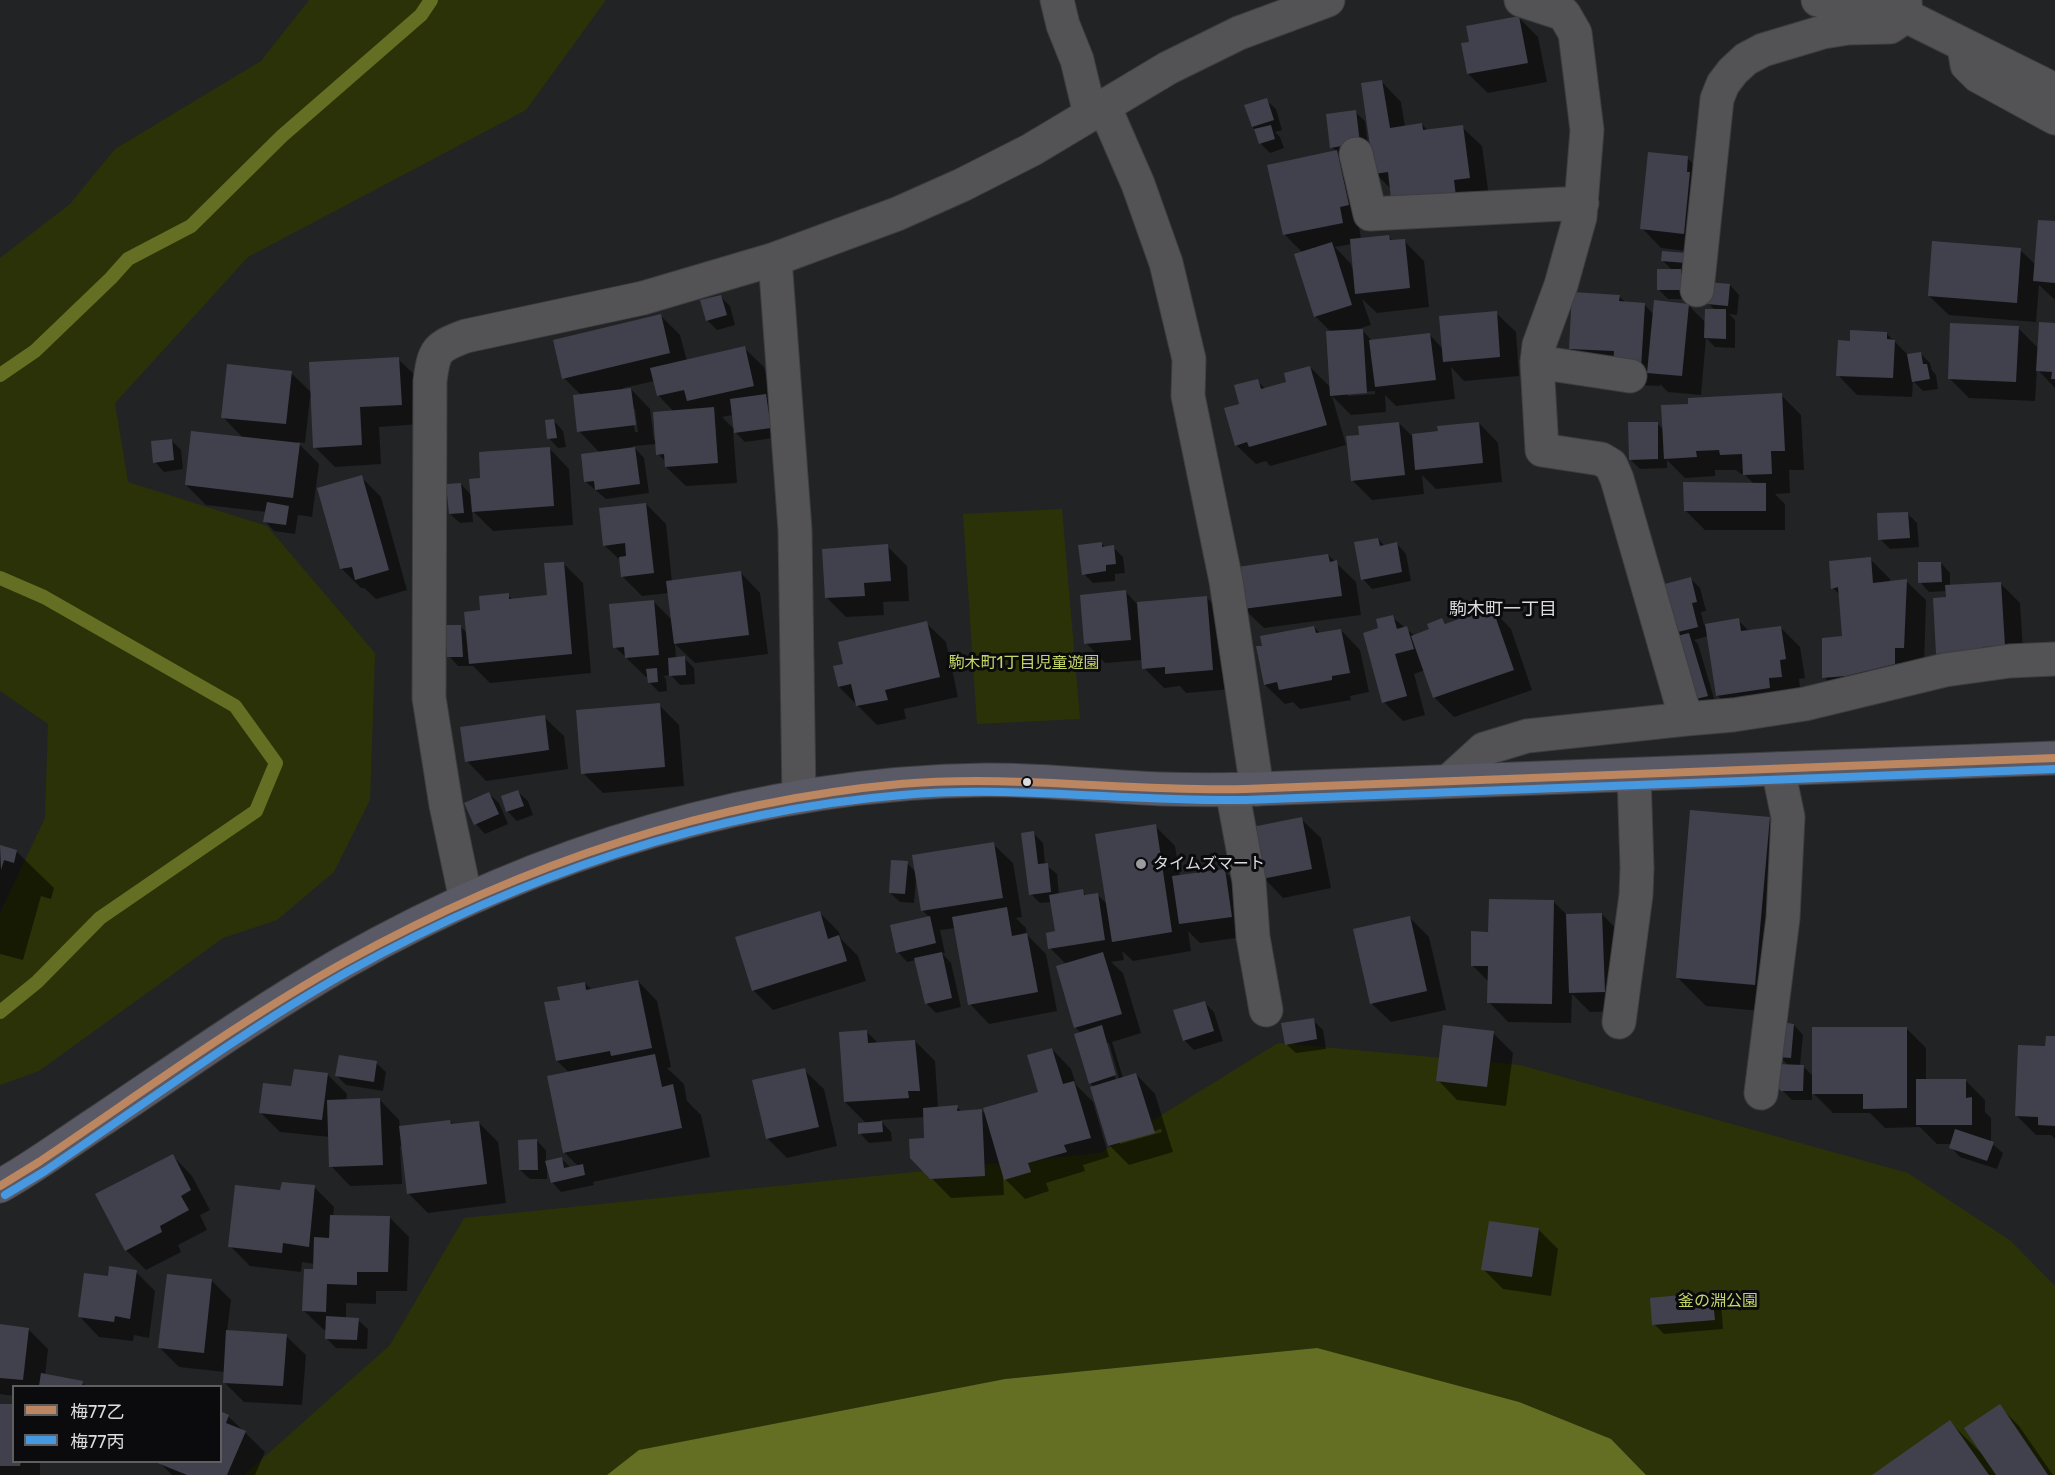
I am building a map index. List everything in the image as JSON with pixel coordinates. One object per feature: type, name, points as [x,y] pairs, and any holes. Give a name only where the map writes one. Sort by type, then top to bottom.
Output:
[{"type":"highway","points":[[0,1186],[341,964],[433,915],[552,864],[601,846],[717,813],[799,797],[896,784],[984,780],[1061,781],[1159,789],[1245,790],[2055,758]]},
{"type":"street","points":[[1057,0],[1063,25],[1097,110],[1138,184],[1166,263],[1189,359],[1188,396],[1226,581],[1245,790],[1253,937],[1266,1010]]},
{"type":"street","points":[[466,900],[446,805],[429,698],[430,381],[433,357],[445,344],[466,336],[643,298],[775,259],[897,214],[962,185],[1031,150],[1168,68],[1239,33],[1328,0]]},
{"type":"street","points":[[1521,0],[1564,14],[1575,33],[1587,130],[1582,203],[1575,240],[1539,345],[1537,362],[1542,450],[1601,459],[1611,465],[1686,718]]},
{"type":"street","points":[[1818,0],[1878,8],[1905,8],[1963,44],[2055,90]]},
{"type":"street","points":[[1697,290],[1717,99],[1723,84],[1746,59],[1763,50],[1823,32],[1848,28],[1890,27],[1905,8]]},
{"type":"street","points":[[1963,44],[1967,65],[1978,76],[2055,118]]},
{"type":"street","points":[[1356,154],[1370,214],[1582,203]]},
{"type":"street","points":[[775,259],[795,530],[799,797]]},
{"type":"street","points":[[1537,362],[1630,376]]},
{"type":"street","points":[[1449,781],[1484,749],[1527,736],[1733,715],[1806,704],[1945,670],[2010,661],[2055,659]]},
{"type":"street","points":[[1761,1093],[1783,918],[1788,817],[1778,769]]},
{"type":"street","points":[[1619,1022],[1636,895],[1634,775]]},
{"type":"green space","points":[[309,0],[606,0],[526,110],[248,257],[115,403],[128,482],[267,526],[375,653],[370,800],[334,872],[277,920],[223,938],[39,1071],[0,1085],[0,913],[45,818],[48,724],[0,691],[0,258],[70,204],[115,149],[261,61]]},
{"type":"green space","name":"駒木町1丁目児童遊園","points":[[1062,509],[1080,719],[977,724],[963,514]]},
{"type":"green space","name":"釜の淵公園","points":[[1278,1043],[1520,1065],[1908,1173],[2011,1241],[2055,1286],[2055,1475],[1646,1475],[1611,1439],[1317,1348],[1005,1379],[640,1450],[607,1475],[244,1475],[390,1345],[464,1218],[1100,1153]]},
{"type":"shaded area","points":[[1317,1348],[1519,1402],[1611,1439],[1646,1475],[607,1475],[639,1450],[1005,1379]]},
{"type":"building","points":[[1519,16],[1528,63],[1467,74],[1461,43],[1469,42],[1466,26]]},
{"type":"building","points":[[1382,80],[1390,128],[1422,123],[1423,130],[1463,125],[1470,178],[1454,180],[1456,197],[1391,199],[1388,172],[1374,174],[1361,83]]},
{"type":"building","points":[[1267,98],[1274,120],[1252,127],[1244,105]]},
{"type":"building","points":[[1356,110],[1360,143],[1330,148],[1326,114]]},
{"type":"building","points":[[1271,125],[1275,139],[1259,144],[1254,129]]},
{"type":"building","points":[[1337,150],[1349,205],[1340,207],[1343,223],[1283,235],[1267,165]]},
{"type":"building","points":[[1648,152],[1688,156],[1687,172],[1690,172],[1684,234],[1640,229]]},
{"type":"building","points":[[2038,220],[2055,221],[2055,283],[2033,281]]},
{"type":"building","points":[[1389,235],[1390,240],[1405,239],[1410,288],[1355,294],[1350,239]]},
{"type":"building","points":[[1932,241],[2021,248],[2017,303],[1928,296]]},
{"type":"building","points":[[1332,242],[1352,305],[1314,317],[1294,254]]},
{"type":"building","points":[[1662,251],[1686,253],[1686,263],[1661,261]]},
{"type":"building","points":[[1657,269],[1681,269],[1681,290],[1657,290]]},
{"type":"building","points":[[1709,282],[1730,284],[1728,306],[1707,304]]},
{"type":"building","points":[[1572,292],[1620,295],[1619,301],[1645,303],[1641,368],[1613,366],[1614,351],[1569,349]]},
{"type":"building","points":[[721,295],[727,315],[706,321],[700,300]]},
{"type":"building","points":[[1654,300],[1689,304],[1682,376],[1647,373]]},
{"type":"building","points":[[1705,309],[1726,309],[1726,339],[1704,338]]},
{"type":"building","points":[[1497,311],[1500,357],[1443,362],[1439,316]]},
{"type":"building","points":[[661,314],[670,353],[562,379],[553,340]]},
{"type":"building","points":[[2039,322],[2055,323],[2055,379],[2051,379],[2052,372],[2036,371]]},
{"type":"building","points":[[1950,323],[2019,326],[2016,382],[1948,379]]},
{"type":"building","points":[[1363,329],[1367,393],[1330,396],[1326,331]]},
{"type":"building","points":[[1850,330],[1887,332],[1887,339],[1895,340],[1893,378],[1836,376],[1838,340],[1850,341]]},
{"type":"building","points":[[1430,333],[1436,380],[1375,387],[1369,340]]},
{"type":"building","points":[[745,346],[754,386],[687,401],[684,390],[657,396],[650,368]]},
{"type":"building","points":[[1921,352],[1923,364],[1927,364],[1930,379],[1912,382],[1907,354]]},
{"type":"building","points":[[399,357],[402,405],[360,407],[362,445],[313,448],[309,362]]},
{"type":"building","points":[[227,364],[292,371],[286,424],[221,418]]},
{"type":"building","points":[[1310,366],[1327,425],[1249,447],[1247,442],[1235,446],[1224,408],[1239,404],[1234,385],[1258,379],[1261,389],[1286,382],[1284,373]]},
{"type":"building","points":[[631,388],[636,425],[577,432],[573,395]]},
{"type":"building","points":[[1782,393],[1785,451],[1771,451],[1772,474],[1743,475],[1742,454],[1720,455],[1719,450],[1696,451],[1697,457],[1664,459],[1661,405],[1688,404],[1688,398]]},
{"type":"building","points":[[766,394],[771,428],[734,433],[730,399]]},
{"type":"building","points":[[714,407],[718,463],[665,467],[664,454],[656,455],[653,412]]},
{"type":"building","points":[[554,419],[557,438],[547,439],[545,420]]},
{"type":"building","points":[[1399,422],[1405,475],[1351,481],[1346,436],[1359,435],[1358,426]]},
{"type":"building","points":[[1479,422],[1483,463],[1415,470],[1412,434],[1438,431],[1437,426]]},
{"type":"building","points":[[1628,422],[1658,422],[1658,459],[1629,460]]},
{"type":"building","points":[[191,431],[300,443],[293,498],[185,485]]},
{"type":"building","points":[[172,439],[174,460],[153,463],[151,441]]},
{"type":"building","points":[[550,447],[554,506],[472,512],[469,479],[480,478],[479,452]]},
{"type":"building","points":[[635,447],[640,484],[595,490],[594,481],[584,482],[581,454]]},
{"type":"building","points":[[362,475],[389,570],[355,580],[352,567],[340,569],[317,488]]},
{"type":"building","points":[[1683,482],[1766,483],[1766,511],[1684,511]]},
{"type":"building","points":[[461,483],[464,513],[449,514],[446,484]]},
{"type":"building","points":[[267,502],[289,506],[286,525],[263,522]]},
{"type":"building","points":[[646,503],[654,573],[621,577],[619,557],[626,556],[625,543],[603,546],[599,508]]},
{"type":"building","points":[[1908,512],[1910,538],[1878,540],[1877,513]]},
{"type":"building","points":[[1378,538],[1380,546],[1397,542],[1402,572],[1361,580],[1354,542]]},
{"type":"building","points":[[1102,542],[1102,547],[1114,545],[1116,564],[1106,565],[1106,571],[1082,575],[1078,545]]},
{"type":"building","points":[[888,544],[891,581],[864,583],[865,596],[825,598],[822,549]]},
{"type":"building","points":[[1328,554],[1330,562],[1337,560],[1342,596],[1243,609],[1237,567]]},
{"type":"building","points":[[1871,557],[1873,583],[1907,579],[1904,648],[1895,648],[1895,664],[1846,676],[1822,678],[1822,638],[1842,636],[1838,587],[1831,589],[1829,561]]},
{"type":"building","points":[[564,562],[572,654],[469,664],[464,612],[480,610],[479,596],[509,593],[509,599],[547,595],[544,563]]},
{"type":"building","points":[[1918,562],[1941,562],[1942,582],[1918,583]]},
{"type":"building","points":[[741,571],[749,635],[674,644],[666,581]]},
{"type":"building","points":[[1691,577],[1697,602],[1692,603],[1698,627],[1674,633],[1661,585]]},
{"type":"building","points":[[2001,582],[2005,646],[1982,647],[1983,651],[1936,654],[1933,598],[1946,597],[1945,585]]},
{"type":"building","points":[[1126,590],[1131,640],[1084,644],[1080,595]]},
{"type":"building","points":[[1207,596],[1213,670],[1165,674],[1165,667],[1142,669],[1137,602]]},
{"type":"building","points":[[654,600],[659,655],[625,658],[624,647],[613,648],[609,604]]},
{"type":"building","points":[[1492,607],[1514,670],[1433,698],[1411,636],[1429,629],[1427,624],[1442,618],[1445,624]]},
{"type":"building","points":[[1393,615],[1397,629],[1407,626],[1414,649],[1395,654],[1407,696],[1382,703],[1363,633],[1378,628],[1376,619]]},
{"type":"building","points":[[1739,618],[1741,631],[1781,626],[1786,659],[1780,660],[1782,677],[1769,678],[1770,688],[1716,696],[1705,624]]},
{"type":"building","points":[[927,621],[940,677],[885,690],[888,700],[856,706],[851,684],[838,687],[833,666],[843,664],[838,642]]},
{"type":"building","points":[[445,625],[461,625],[463,657],[447,657]]},
{"type":"building","points":[[1314,626],[1316,633],[1341,629],[1350,673],[1332,676],[1332,680],[1279,690],[1277,682],[1264,685],[1256,646],[1262,646],[1260,636]]},
{"type":"building","points":[[1689,633],[1708,696],[1696,699],[1677,636]]},
{"type":"building","points":[[685,656],[686,675],[669,676],[668,658]]},
{"type":"building","points":[[657,668],[658,682],[648,683],[646,669]]},
{"type":"building","points":[[660,703],[665,767],[581,774],[576,710]]},
{"type":"building","points":[[545,715],[549,750],[465,762],[460,727]]},
{"type":"building","points":[[518,790],[524,806],[506,812],[501,796]]},
{"type":"building","points":[[489,792],[499,814],[474,825],[464,803]]},
{"type":"building","points":[[1690,810],[1770,817],[1755,985],[1676,978]]},
{"type":"building","points":[[1302,817],[1312,869],[1262,879],[1252,827]]},
{"type":"building","points":[[1156,824],[1172,932],[1112,942],[1095,834]]},
{"type":"building","points":[[1034,831],[1038,864],[1048,863],[1051,892],[1029,895],[1021,833]]},
{"type":"building","points":[[994,842],[1003,898],[921,911],[912,855]]},
{"type":"building","points":[[0,845],[17,850],[14,863],[4,860],[1,870]]},
{"type":"building","points":[[891,860],[908,861],[905,894],[889,893]]},
{"type":"building","points":[[1225,869],[1232,917],[1179,924],[1172,876]]},
{"type":"building","points":[[1083,889],[1084,895],[1098,893],[1105,940],[1048,949],[1046,933],[1055,931],[1049,895]]},
{"type":"building","points":[[1489,899],[1554,900],[1552,1004],[1487,1003],[1488,966],[1471,966],[1471,931],[1488,932]]},
{"type":"building","points":[[1007,907],[1012,936],[1027,933],[1038,992],[968,1005],[952,917]]},
{"type":"building","points":[[820,911],[828,939],[839,935],[847,961],[752,991],[735,937]]},
{"type":"building","points":[[1602,913],[1605,992],[1569,993],[1566,914]]},
{"type":"building","points":[[930,916],[936,943],[896,953],[890,925]]},
{"type":"building","points":[[1410,916],[1427,991],[1370,1004],[1353,929]]},
{"type":"building","points":[[942,952],[952,998],[925,1004],[914,958]]},
{"type":"building","points":[[1103,952],[1122,1014],[1074,1028],[1056,966]]},
{"type":"building","points":[[638,980],[652,1048],[611,1056],[610,1051],[556,1061],[544,1002],[560,1000],[557,987],[585,982],[586,990]]},
{"type":"building","points":[[1205,1001],[1214,1031],[1183,1041],[1173,1010]]},
{"type":"building","points":[[1314,1018],[1317,1039],[1285,1045],[1281,1023]]},
{"type":"building","points":[[1781,1022],[1794,1024],[1791,1058],[1778,1057]]},
{"type":"building","points":[[1102,1025],[1116,1075],[1089,1084],[1074,1034]]},
{"type":"building","points":[[1443,1025],[1494,1031],[1487,1087],[1436,1081]]},
{"type":"building","points":[[1812,1027],[1907,1027],[1907,1108],[1863,1109],[1863,1094],[1812,1094]]},
{"type":"building","points":[[867,1030],[868,1043],[915,1040],[920,1091],[908,1091],[909,1098],[844,1102],[839,1032]]},
{"type":"building","points":[[2046,1036],[2055,1036],[2055,1126],[2038,1125],[2038,1117],[2015,1116],[2018,1045],[2045,1046]]},
{"type":"building","points":[[1052,1048],[1063,1084],[1074,1081],[1091,1138],[1064,1145],[1067,1152],[1028,1163],[1031,1172],[1004,1180],[983,1108],[1038,1092],[1027,1055]]},
{"type":"building","points":[[655,1054],[662,1087],[673,1084],[682,1128],[563,1153],[547,1076]]},
{"type":"building","points":[[339,1055],[377,1061],[374,1082],[335,1076]]},
{"type":"building","points":[[1776,1064],[1804,1065],[1803,1091],[1781,1091],[1776,1086]]},
{"type":"building","points":[[805,1068],[819,1127],[766,1139],[752,1080]]},
{"type":"building","points":[[294,1069],[328,1073],[322,1120],[259,1113],[263,1083],[291,1086]]},
{"type":"building","points":[[1136,1073],[1155,1133],[1108,1146],[1090,1087]]},
{"type":"building","points":[[1916,1079],[1966,1079],[1966,1098],[1972,1097],[1972,1125],[1916,1125]]},
{"type":"building","points":[[380,1098],[383,1165],[329,1167],[327,1100]]},
{"type":"building","points":[[958,1105],[957,1111],[982,1109],[985,1176],[930,1179],[910,1158],[909,1139],[924,1138],[923,1108]]},
{"type":"building","points":[[450,1120],[451,1124],[479,1121],[487,1184],[407,1194],[399,1126]]},
{"type":"building","points":[[882,1121],[883,1132],[858,1134],[858,1123]]},
{"type":"building","points":[[1955,1129],[1994,1142],[1987,1161],[1949,1148]]},
{"type":"building","points":[[537,1139],[538,1170],[519,1170],[518,1140]]},
{"type":"building","points":[[173,1154],[191,1190],[181,1196],[189,1210],[160,1226],[162,1232],[125,1251],[95,1194]]},
{"type":"building","points":[[562,1157],[564,1168],[583,1164],[585,1175],[551,1183],[545,1161]]},
{"type":"building","points":[[282,1182],[315,1185],[309,1247],[283,1243],[282,1253],[228,1247],[235,1185],[280,1190]]},
{"type":"building","points":[[330,1215],[390,1216],[388,1272],[357,1272],[357,1285],[327,1284],[326,1312],[302,1311],[304,1269],[313,1269],[314,1237],[329,1238]]},
{"type":"building","points":[[1489,1221],[1539,1228],[1532,1277],[1481,1270]]},
{"type":"building","points":[[109,1266],[137,1270],[130,1319],[115,1316],[114,1322],[78,1317],[84,1273],[108,1276]]},
{"type":"building","points":[[167,1274],[212,1279],[204,1353],[158,1348]]},
{"type":"building","points":[[1712,1292],[1715,1320],[1652,1325],[1650,1298]]},
{"type":"building","points":[[326,1316],[359,1318],[357,1340],[325,1339]]},
{"type":"building","points":[[0,1324],[29,1328],[23,1380],[0,1378]]},
{"type":"building","points":[[226,1330],[287,1334],[283,1386],[223,1383]]},
{"type":"building","points":[[41,1373],[83,1381],[82,1385],[39,1385]]},
{"type":"building","points":[[0,1404],[12,1404],[12,1463],[21,1463],[20,1466],[0,1466]]},
{"type":"building","points":[[2000,1404],[2048,1475],[1996,1475],[1964,1428]]},
{"type":"building","points":[[222,1412],[229,1415],[226,1423],[246,1431],[227,1475],[187,1475],[157,1463],[222,1463]]},
{"type":"building","points":[[1950,1420],[1989,1475],[1872,1475]]},
{"type":"waterway","points":[[0,375],[35,351],[128,259],[191,226],[282,136],[421,15],[431,0]]},
{"type":"waterway","points":[[0,578],[44,597],[235,706],[276,763],[256,811],[100,918],[37,982],[0,1012]]},
{"type":"transit line","name":"梅77乙","points":[[0,1186],[267,1009],[345,962],[410,928],[477,897],[614,844],[684,823],[755,806],[827,793],[943,781],[1245,789],[2055,758]]},
{"type":"transit line","name":"梅77丙","points":[[5,1195],[45,1171],[271,1018],[349,971],[414,937],[547,878],[686,833],[757,816],[829,803],[945,792],[1245,800],[2055,769]]},
{"type":"place","name":"タイムズマート","points":[[1141,864]]},
{"type":"district","name":"駒木町一丁目","points":[[1503,610]]}]
